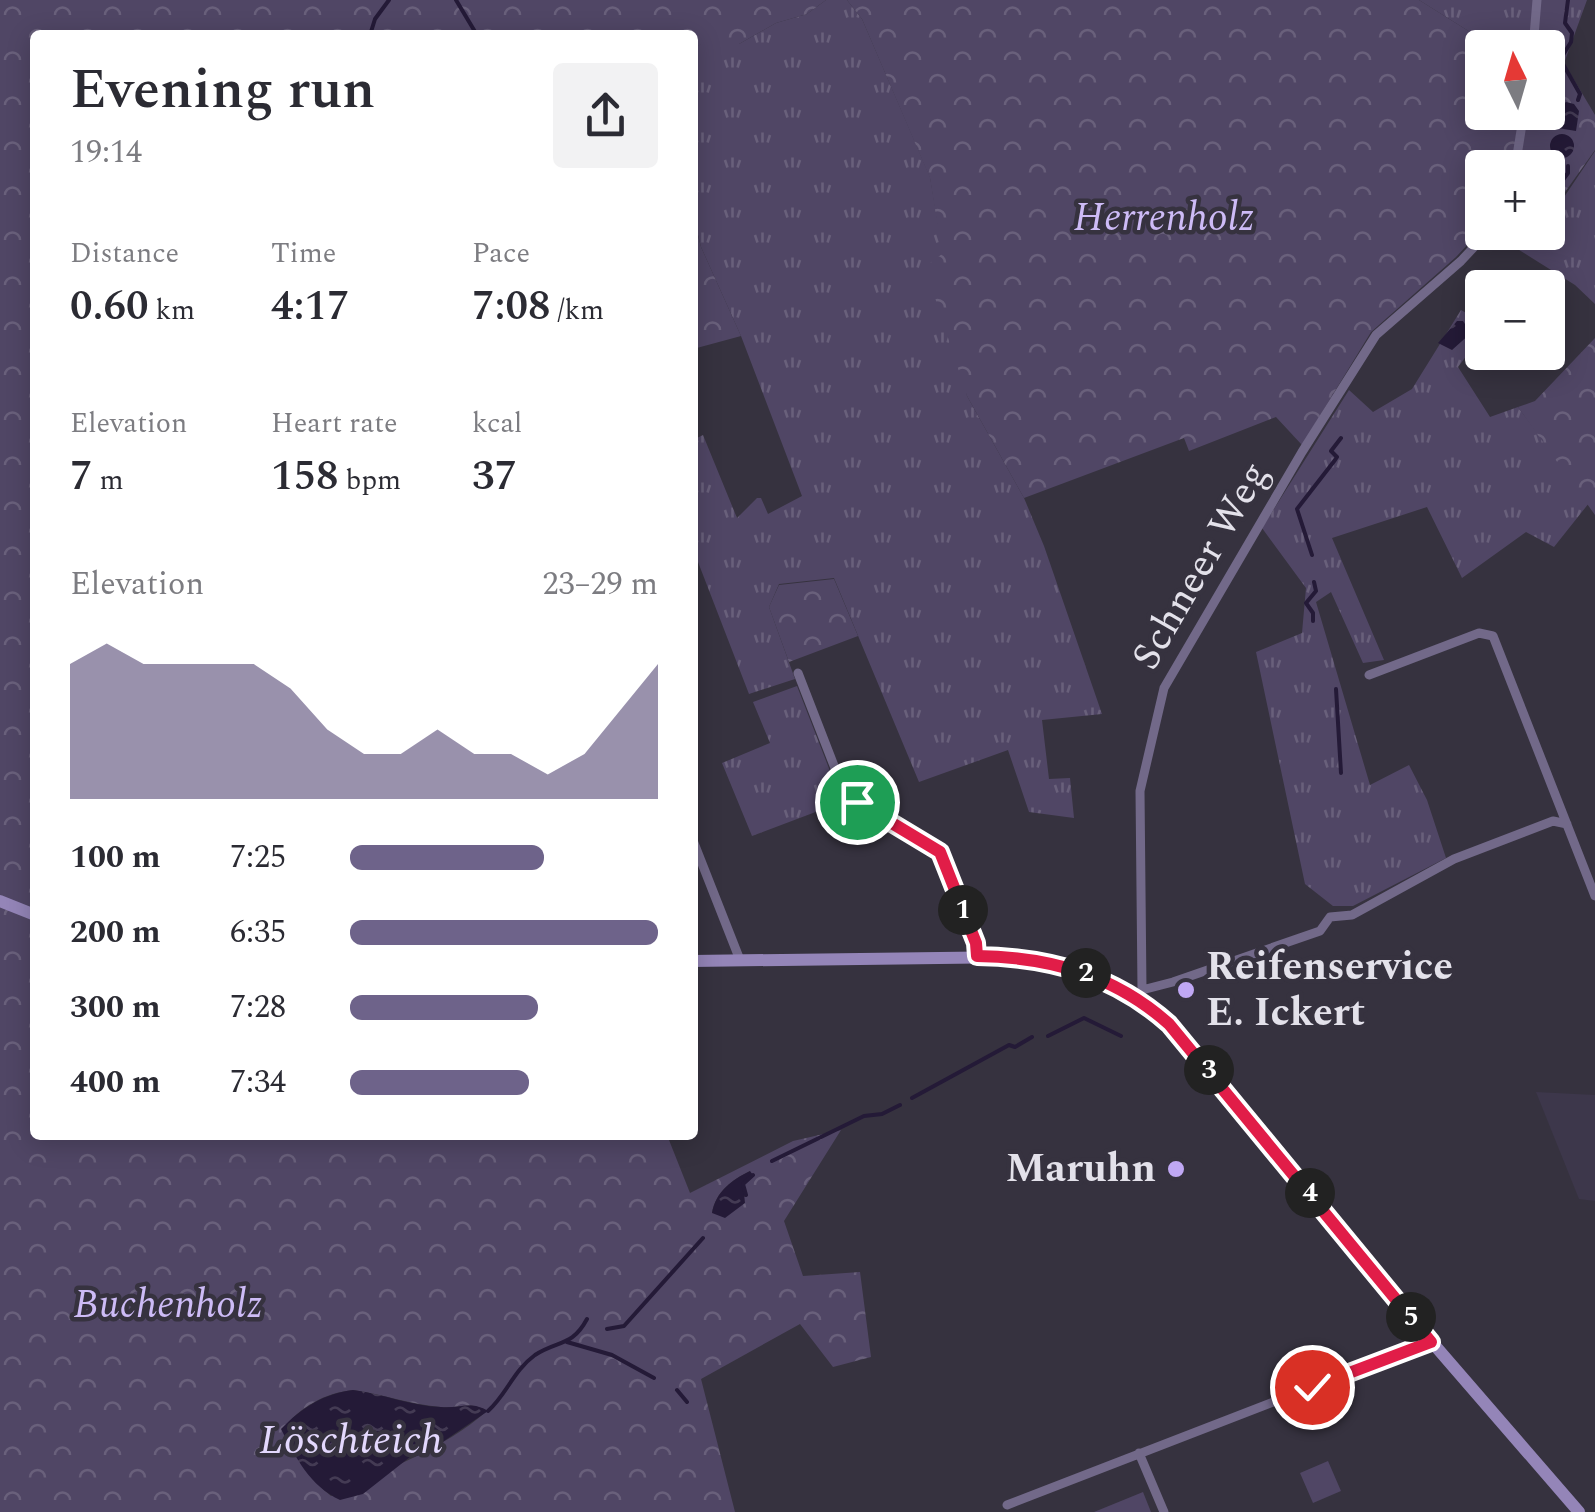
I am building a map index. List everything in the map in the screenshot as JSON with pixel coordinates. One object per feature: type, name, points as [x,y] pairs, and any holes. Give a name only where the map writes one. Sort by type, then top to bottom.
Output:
[{"type":"main road","points":[[0,901],[30,913]]},
{"type":"main road","points":[[698,961],[1018,957],[1058,964],[1139,994],[1188,1044],[1431,1342],[1579,1512]]},
{"type":"street","points":[[1534,30],[1537,0]]},
{"type":"street","name":"Schneer Weg","points":[[1139,994],[1140,791],[1164,688],[1302,452],[1376,335],[1468,250]]},
{"type":"street","points":[[1368,674],[1479,633],[1493,636],[1595,896]]},
{"type":"street","points":[[798,673],[846,794],[940,852],[976,943],[977,956]]},
{"type":"street","points":[[1139,994],[1320,931],[1330,917],[1352,914],[1442,865],[1487,846],[1553,820],[1567,824]]},
{"type":"street","points":[[698,853],[740,960]]},
{"type":"street","points":[[1007,1505],[1431,1342]]},
{"type":"street","points":[[1139,1453],[1164,1512]]},
{"type":"shaded area","points":[[1536,1092],[1595,1095],[1595,1201],[1579,1199]]},
{"type":"green space","name":"Buchenholz","points":[[0,0],[826,0],[807,14],[776,23],[739,44],[698,46],[698,30],[30,30],[30,1140],[669,1140],[690,1193],[793,1141],[841,1130],[784,1221],[803,1276],[860,1272],[871,1357],[833,1367],[800,1324],[701,1379],[735,1512],[0,1512]],"holes":[[[750,1171],[743,1184],[746,1196],[712,1213],[726,1187]],[[353,1390],[430,1406],[469,1405],[487,1411],[433,1448],[331,1496],[303,1466],[282,1429],[314,1402]]]},
{"type":"green space","points":[[826,0],[847,0],[862,19],[930,177],[967,396],[1024,498],[1102,714],[1042,720],[1049,779],[1070,778],[1074,818],[1029,812],[1008,750],[919,782],[834,578],[779,584],[769,607],[795,679],[749,694],[698,562],[698,438],[703,435],[737,518],[757,498],[761,498],[768,514],[802,496],[698,235],[698,46],[739,44],[776,23],[807,14]]},
{"type":"green space","name":"Herrenholz","points":[[847,0],[1419,0],[1467,30],[1465,130],[1565,130],[1565,65],[1595,115],[1595,150],[1565,192],[1565,150],[1465,150],[1465,247],[1371,332],[1302,445],[1276,417],[1189,451],[1184,438],[1024,498],[967,396],[925,267],[942,254],[930,178],[862,19]]},
{"type":"green space","points":[[1419,0],[1587,0],[1565,60],[1565,30],[1467,30]]},
{"type":"green space","points":[[1595,151],[1595,304],[1565,279],[1565,270],[1551,270],[1519,250],[1565,250],[1565,196]]},
{"type":"green space","points":[[698,236],[701,247],[741,336],[698,348]]},
{"type":"green space","points":[[1461,310],[1465,312],[1465,358],[1458,367],[1490,417],[1518,407],[1589,503],[1554,547],[1526,532],[1462,578],[1427,507],[1332,538],[1384,660],[1363,663],[1331,592],[1316,602],[1370,785],[1409,765],[1427,800],[1446,858],[1353,906],[1333,906],[1305,884],[1256,652],[1302,633],[1306,588],[1262,528],[1349,390],[1373,412],[1412,389]]},
{"type":"green space","points":[[1595,338],[1595,515],[1518,407],[1535,401]]},
{"type":"green space","points":[[834,579],[858,636],[789,662],[769,607],[779,585]]},
{"type":"green space","points":[[797,686],[842,802],[752,836],[722,763],[770,743],[753,702]]},
{"type":"green space","points":[[1328,1461],[1341,1491],[1313,1503],[1300,1473]]},
{"type":"green space","points":[[1143,1492],[1151,1512],[1094,1512]]},
{"type":"water","points":[[1565,103],[1574,104],[1579,111],[1576,131],[1565,129]]},
{"type":"water","points":[[1557,135],[1567,135],[1573,141],[1573,151],[1567,157],[1565,150],[1551,150],[1551,141]]},
{"type":"water","points":[[1457,321],[1463,321],[1465,338],[1452,350],[1438,343]]},
{"type":"water","points":[[750,1171],[753,1175],[743,1184],[745,1203],[725,1218],[712,1213],[726,1187]]},
{"type":"water","name":"Löschteich","points":[[353,1390],[419,1404],[470,1405],[488,1411],[425,1454],[410,1457],[363,1494],[340,1500],[312,1479],[281,1429],[314,1403]]},
{"type":"waterway","points":[[372,30],[389,0]]},
{"type":"waterway","points":[[456,0],[474,30]]},
{"type":"waterway","points":[[1568,0],[1565,23],[1572,33],[1563,64],[1580,94],[1578,100]]},
{"type":"waterway","points":[[1565,177],[1568,166]]},
{"type":"waterway","points":[[1312,555],[1297,509],[1337,457],[1331,451],[1341,438]]},
{"type":"waterway","points":[[1313,621],[1306,603],[1316,591],[1314,582]]},
{"type":"waterway","points":[[1336,689],[1341,773]]},
{"type":"waterway","points":[[1048,1036],[1084,1018],[1121,1036]]},
{"type":"waterway","points":[[912,1098],[1009,1045],[1015,1047],[1032,1037]]},
{"type":"waterway","points":[[772,1161],[864,1116],[882,1114],[900,1105]]},
{"type":"waterway","points":[[746,1195],[743,1184],[753,1175]]},
{"type":"waterway","points":[[607,1329],[624,1326],[703,1238]]},
{"type":"waterway","points":[[488,1411],[527,1361],[570,1339],[587,1319]]},
{"type":"waterway","points":[[567,1342],[612,1355],[654,1378]]},
{"type":"waterway","points":[[677,1390],[687,1402]]},
{"type":"place","name":"Reifenservice E. Ickert","points":[[1186,990]]},
{"type":"place","name":"Maruhn","points":[[1176,1169]]},
{"type":"route","points":[[857,802],[940,852],[976,943],[977,956],[1034,958],[1074,968],[1122,990],[1169,1024],[1431,1342],[1312,1387]]}]
